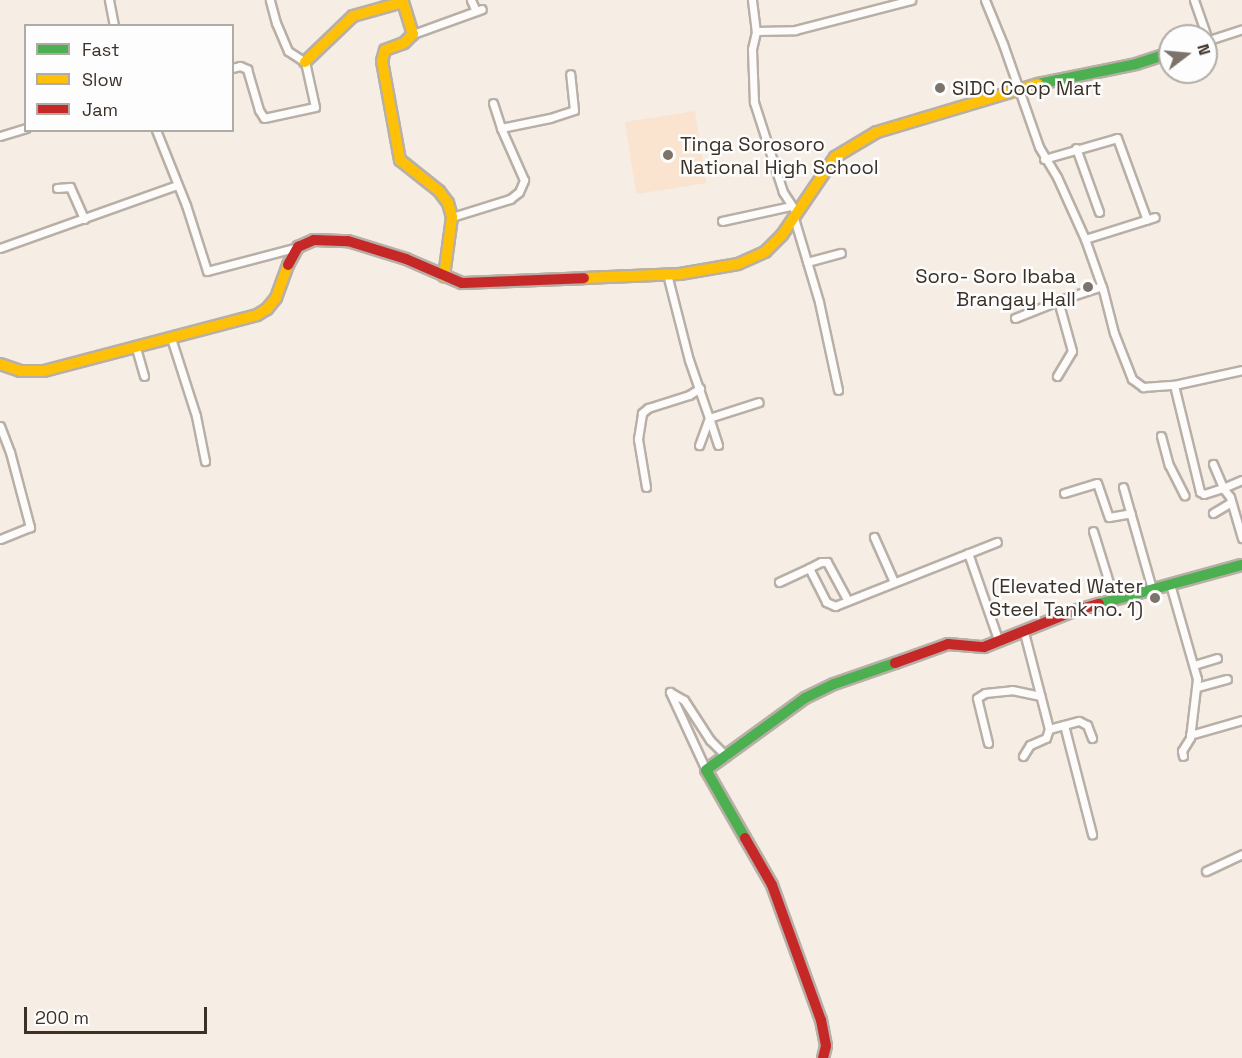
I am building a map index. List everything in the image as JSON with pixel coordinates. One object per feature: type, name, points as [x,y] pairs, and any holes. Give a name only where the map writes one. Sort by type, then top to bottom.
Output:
[{"type":"street","points":[[109,0],[114,24]]},
{"type":"street","points":[[234,68],[240,66],[247,69],[261,116],[271,117],[315,107],[305,62],[288,51],[270,0]]},
{"type":"street","points":[[444,276],[452,217],[444,196],[398,156],[381,56],[385,50],[404,43],[413,34],[479,10],[471,0]]},
{"type":"street","points":[[752,0],[756,31],[752,49],[754,102],[771,158],[794,212],[838,390]]},
{"type":"street","points":[[756,31],[795,30],[911,0]]},
{"type":"street","points":[[985,0],[1044,159],[1057,177],[1085,239],[1102,286],[1114,333],[1132,379],[1143,387],[1174,385],[1242,370]]},
{"type":"street","points":[[1194,0],[1202,24]]},
{"type":"street","points":[[305,62],[353,16],[403,1],[413,34]]},
{"type":"street","points":[[1218,37],[1242,29]]},
{"type":"street","points":[[157,132],[207,271],[314,240],[348,241],[406,259],[462,283],[493,284],[700,272],[738,264],[765,252],[835,157],[877,132],[1017,88],[1136,64],[1158,57]]},
{"type":"street","points":[[501,128],[574,110],[570,74]]},
{"type":"street","points":[[452,217],[510,199],[522,187],[524,180],[519,164],[501,128],[493,103]]},
{"type":"street","points":[[0,136],[24,129]]},
{"type":"street","points":[[1044,159],[1112,137],[1119,139],[1147,220]]},
{"type":"street","points":[[1076,148],[1099,212]]},
{"type":"street","points":[[0,248],[177,185]]},
{"type":"street","points":[[57,188],[70,187],[84,219]]},
{"type":"street","points":[[722,221],[794,212]]},
{"type":"street","points":[[1085,239],[1155,217]]},
{"type":"street","points":[[0,364],[20,370],[44,371],[257,315],[267,309],[276,298],[291,256],[298,246]]},
{"type":"street","points":[[807,262],[841,254]]},
{"type":"street","points":[[667,274],[689,360],[718,445]]},
{"type":"street","points":[[1015,318],[1102,286]]},
{"type":"street","points":[[1057,376],[1072,351],[1059,304],[1060,300]]},
{"type":"street","points":[[171,338],[196,416],[205,461]]},
{"type":"street","points":[[136,348],[144,376]]},
{"type":"street","points":[[1174,385],[1200,492],[1202,494],[1242,480]]},
{"type":"street","points":[[646,487],[639,439],[642,413],[648,408],[689,395],[700,388]]},
{"type":"street","points":[[709,418],[759,402]]},
{"type":"street","points":[[699,445],[709,418]]},
{"type":"street","points":[[0,426],[10,452],[30,527],[0,539]]},
{"type":"street","points":[[1161,436],[1169,465],[1184,495]]},
{"type":"street","points":[[1213,464],[1231,502],[1242,538]]},
{"type":"street","points":[[1064,493],[1097,483],[1109,516],[1131,513]]},
{"type":"street","points":[[1123,487],[1152,589]]},
{"type":"street","points":[[1213,513],[1231,502]]},
{"type":"street","points":[[1093,531],[1114,598]]},
{"type":"street","points":[[874,537],[894,582]]},
{"type":"street","points":[[809,568],[826,602],[835,606],[997,542]]},
{"type":"street","points":[[968,553],[999,642]]},
{"type":"street","points":[[779,582],[827,562],[848,601]]},
{"type":"street","points":[[706,770],[760,729],[818,690],[948,644],[973,648],[999,642],[1114,598],[1242,565]]},
{"type":"street","points":[[1170,584],[1194,665],[1197,687],[1190,735],[1182,751],[1183,756]]},
{"type":"street","points":[[1023,756],[1030,745],[1046,738],[1049,729],[1024,632]]},
{"type":"street","points":[[1194,665],[1217,658]]},
{"type":"street","points":[[1197,687],[1227,679]]},
{"type":"street","points":[[988,743],[977,698],[985,693],[1005,690],[1020,690],[1040,696]]},
{"type":"street","points":[[726,756],[710,741],[684,700],[670,692],[706,770],[772,885],[821,1020],[826,1046],[824,1058]]},
{"type":"street","points":[[1190,735],[1242,720]]},
{"type":"street","points":[[1049,729],[1083,722],[1092,738]]},
{"type":"street","points":[[1064,725],[1092,834]]},
{"type":"street","points":[[1206,871],[1242,854]]},
{"type":"shaded area","name":"Tinga Sorosoro National High School","points":[[695,111],[706,183],[636,194],[625,122]]},
{"type":"traffic: fast","points":[[1038,84],[1136,64],[1158,57]]},
{"type":"traffic: fast","points":[[1099,604],[1242,565]]},
{"type":"traffic: fast","points":[[745,838],[706,770],[805,698],[834,684],[895,663]]},
{"type":"traffic: slow","points":[[305,62],[353,16],[403,2],[413,34],[404,43],[385,50],[382,61],[400,160],[439,191],[448,203],[452,217],[444,276]]},
{"type":"traffic: slow","points":[[584,278],[680,274],[738,264],[765,252],[782,235],[835,157],[877,132],[1038,84]]},
{"type":"traffic: slow","points":[[0,364],[20,371],[44,371],[257,315],[267,309],[276,298],[288,265]]},
{"type":"traffic: jam","points":[[288,265],[298,247],[314,240],[348,241],[406,259],[462,283],[584,278]]},
{"type":"traffic: jam","points":[[895,663],[948,644],[984,647],[1074,611],[1099,604]]},
{"type":"traffic: jam","points":[[745,838],[772,885],[821,1020],[826,1046],[823,1058]]},
{"type":"place","name":"SIDC Coop Mart","points":[[940,88]]},
{"type":"place","name":"Tinga Sorosoro National High School","points":[[668,155]]},
{"type":"place","name":"Soro- Soro Ibaba Brangay Hall","points":[[1088,287]]},
{"type":"place","name":"(Elevated Water Steel Tank no. 1)","points":[[1155,598]]}]
